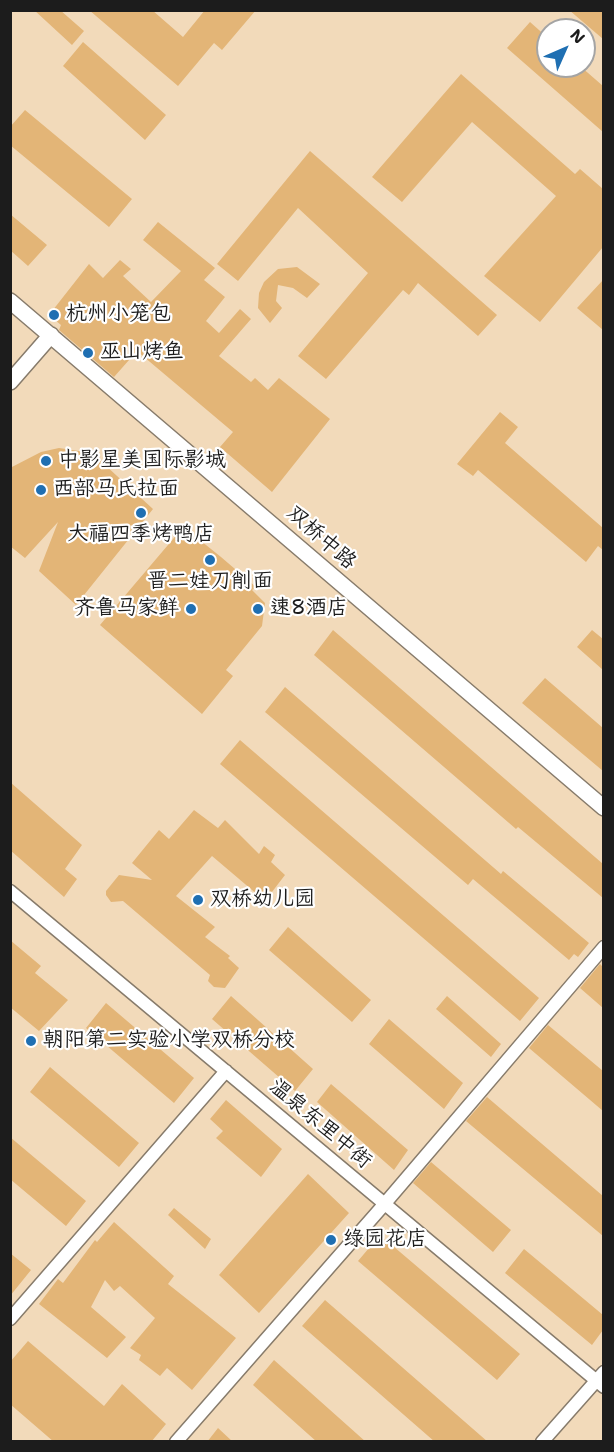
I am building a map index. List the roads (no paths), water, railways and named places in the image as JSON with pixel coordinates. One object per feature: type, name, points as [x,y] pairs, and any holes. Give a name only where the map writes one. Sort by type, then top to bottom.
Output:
[{"type":"street","name":"双桥中路","points":[[10,301],[603,808]]},
{"type":"street","points":[[10,382],[51,335]]},
{"type":"street","name":"温泉东里中街","points":[[10,891],[384,1203],[601,1380]]},
{"type":"street","points":[[176,1442],[603,947]]},
{"type":"street","points":[[10,1319],[226,1071]]},
{"type":"street","points":[[542,1442],[601,1380]]},
{"type":"place","name":"杭州小笼包","points":[[54,315]]},
{"type":"place","name":"巫山烤鱼","points":[[88,353]]},
{"type":"place","name":"中影星美国际影城","points":[[46,461]]},
{"type":"place","name":"西部马氏拉面","points":[[41,490]]},
{"type":"place","name":"大福四季烤鸭店","points":[[141,513]]},
{"type":"place","name":"晋二娃刀削面","points":[[210,560]]},
{"type":"place","name":"齐鲁马家鲜","points":[[191,609]]},
{"type":"place","name":"速8酒店","points":[[258,609]]},
{"type":"place","name":"双桥幼儿园","points":[[198,900]]},
{"type":"place","name":"朝阳第二实验小学双桥分校","points":[[31,1041]]},
{"type":"place","name":"绿园花店","points":[[331,1240]]}]
